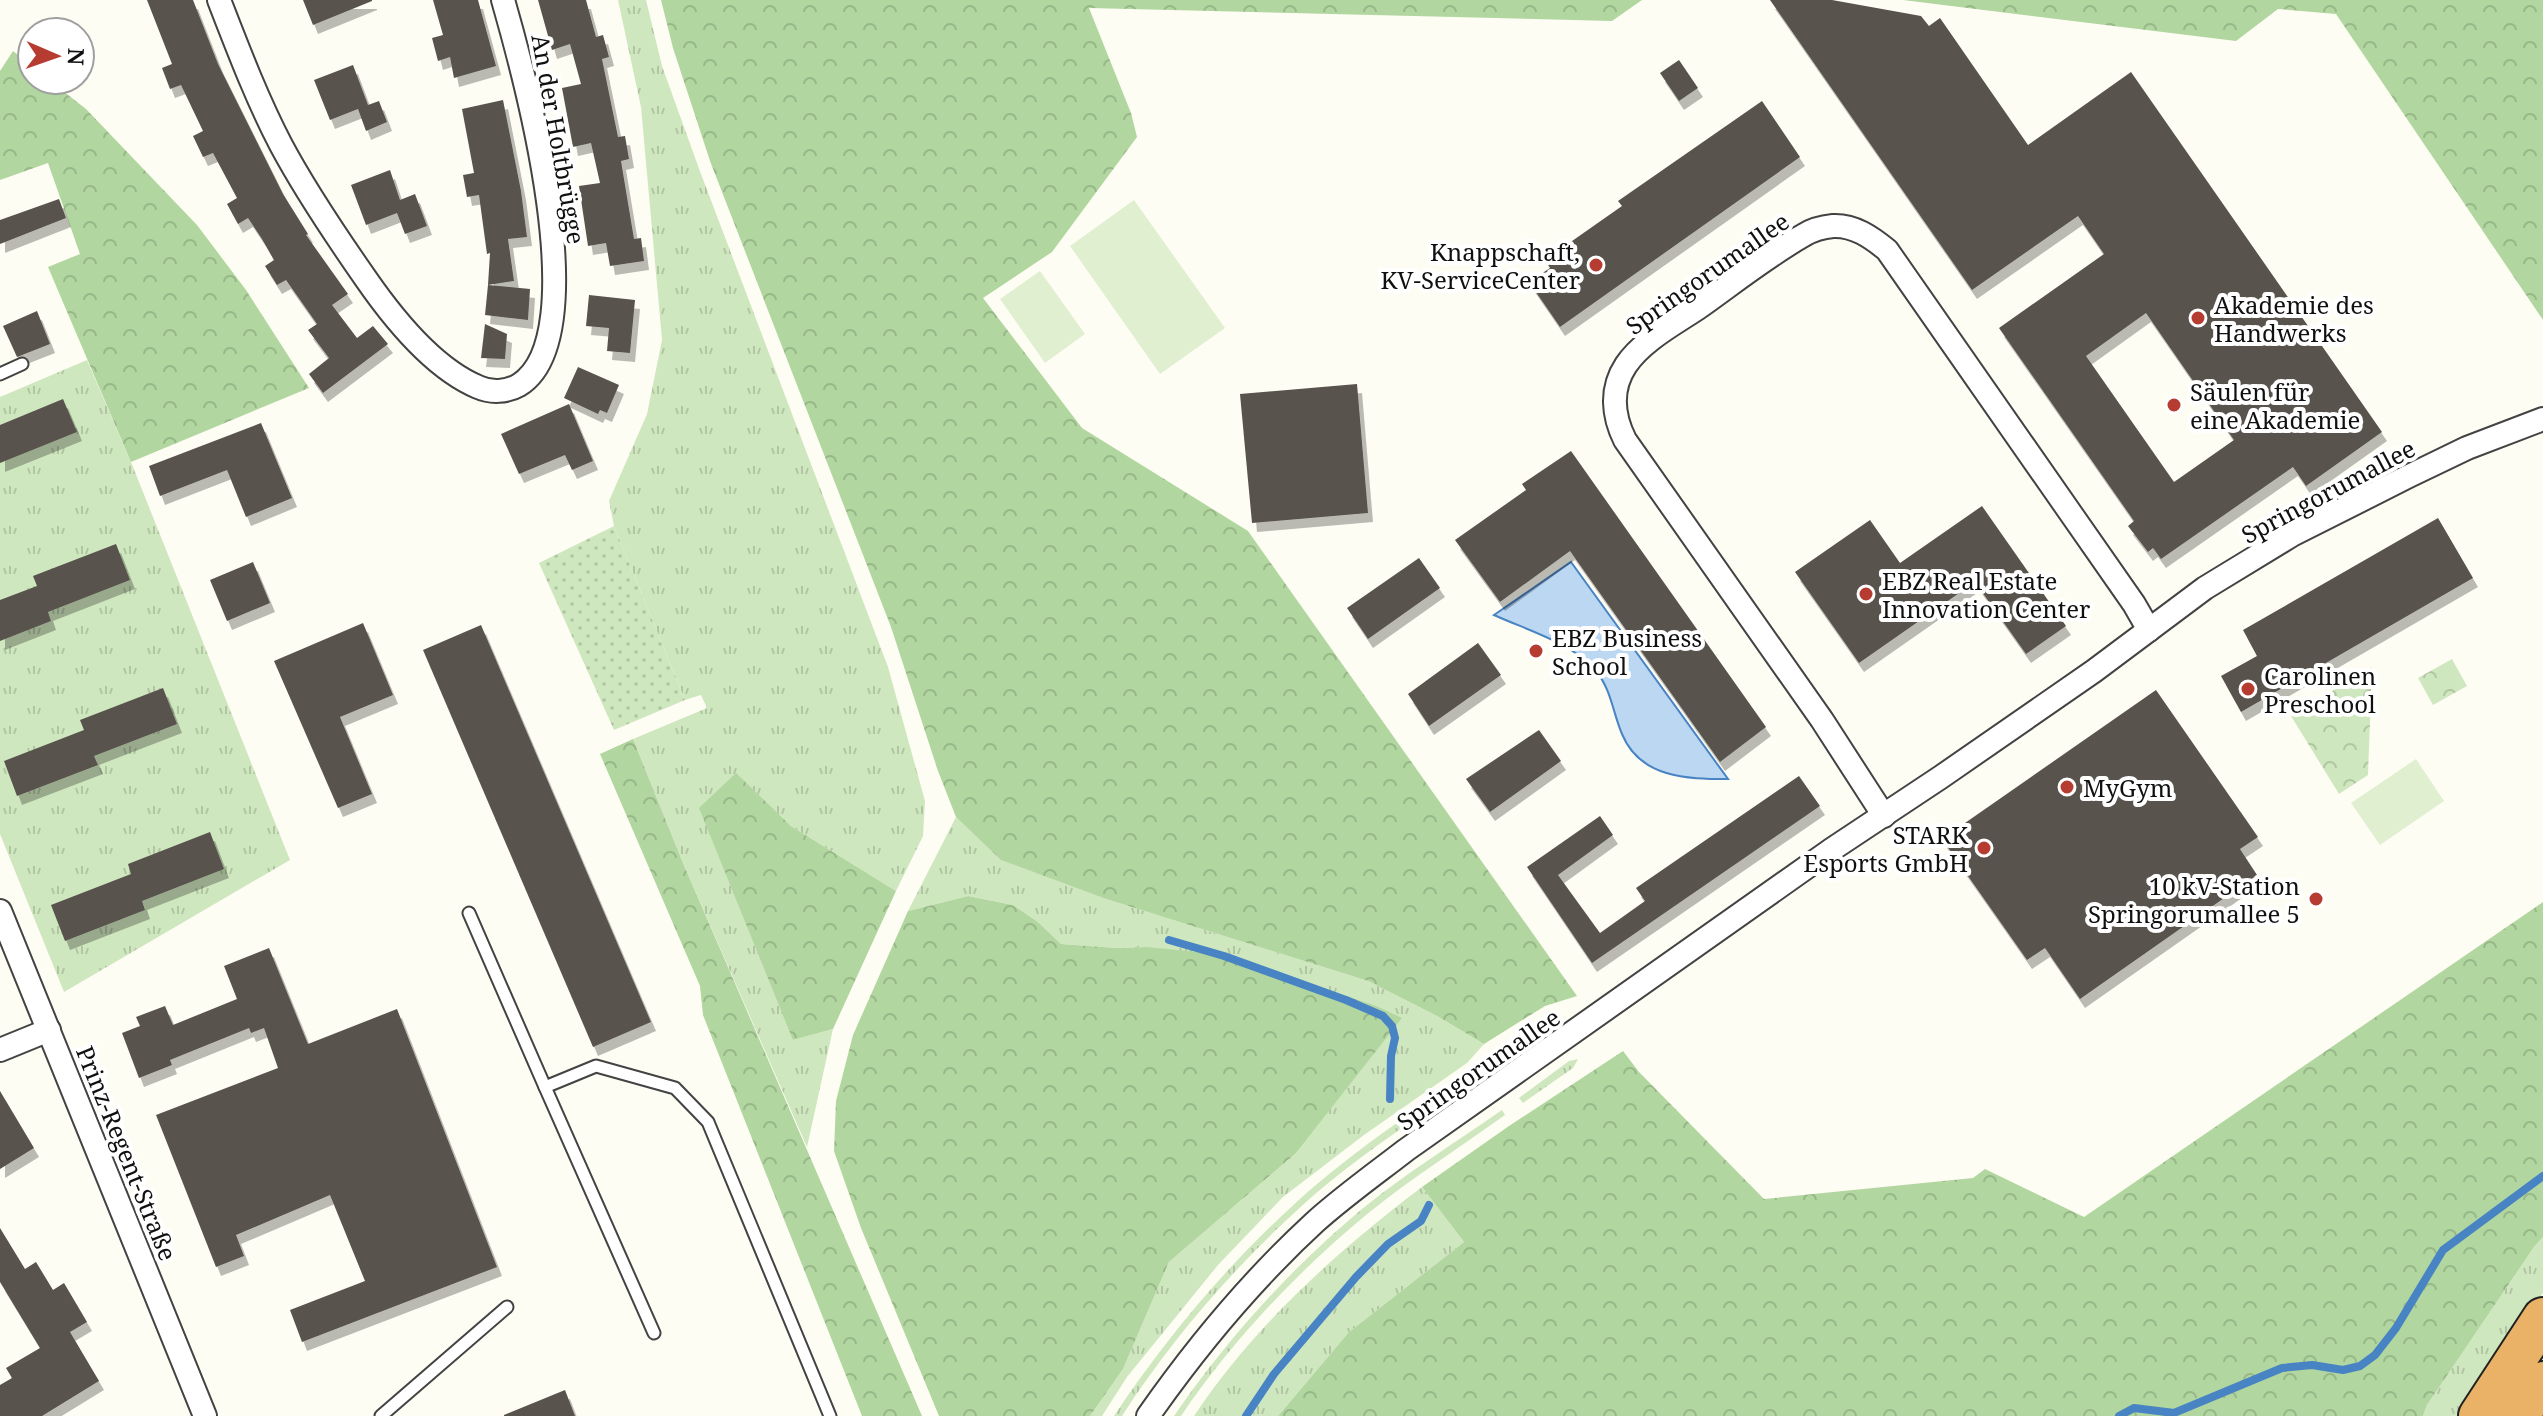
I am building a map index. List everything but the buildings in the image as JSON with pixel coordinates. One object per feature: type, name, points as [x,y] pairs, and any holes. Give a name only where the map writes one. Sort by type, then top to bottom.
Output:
[{"type":"highway","points":[[2479,1416],[2543,1318]]},
{"type":"highway","points":[[2517,1416],[2543,1382]]},
{"type":"street","name":"An der Holtbrügge","points":[[219,0],[282,147],[336,236],[383,303],[424,349],[454,373],[479,388],[496,391],[513,389],[528,379],[539,366],[551,323],[554,260],[550,210],[529,100],[503,0]]},
{"type":"street","name":"Springorumallee","points":[[1884,816],[1822,720],[1625,440],[1616,421],[1614,405],[1618,383],[1626,364],[1643,346],[1805,234],[1834,226],[1850,227],[1870,236],[1887,250],[2134,604],[2149,630]]},
{"type":"street","name":"Springorumallee","points":[[1148,1416],[1185,1363],[1250,1288],[1318,1220],[1358,1186],[2205,588],[2292,535],[2467,448],[2543,419]]},
{"type":"street","name":"Prinz-Regent-Straße","points":[[0,911],[205,1416]]},
{"type":"street","points":[[0,1050],[49,1030]]},
{"type":"lane","points":[[0,374],[22,364]]},
{"type":"lane","points":[[469,913],[654,1333]]},
{"type":"lane","points":[[545,1087],[596,1066],[675,1088],[708,1122],[830,1416]]},
{"type":"lane","points":[[381,1416],[507,1307]]},
{"type":"green space","points":[[618,0],[646,0],[662,66],[701,174],[888,667],[925,801],[923,836],[896,891],[791,826],[736,774],[722,787],[793,1040],[833,1029],[807,1147],[683,863],[633,739],[707,708],[701,695],[685,700],[614,526],[609,501],[647,414],[662,340],[641,107]]},
{"type":"green space","points":[[661,0],[1642,0],[1612,21],[1089,8],[1131,113],[1137,137],[1052,252],[983,298],[1082,428],[1248,531],[1577,996],[1545,1006],[1484,1044],[1368,981],[1103,898],[1001,860],[956,817],[891,627],[710,161],[673,48]]},
{"type":"green space","points":[[1903,0],[2543,0],[2543,320],[2336,14],[2278,9],[2236,41]]},
{"type":"green space","points":[[13,51],[16,53],[16,96],[69,96],[86,109],[197,225],[246,290],[309,388],[131,462],[48,267],[80,254],[48,163],[0,180],[0,71]]},
{"type":"green space","points":[[1134,200],[1225,328],[1160,374],[1070,246]]},
{"type":"green space","points":[[1040,271],[1085,334],[1045,363],[1000,299]]},
{"type":"green space","points":[[87,360],[290,860],[64,992],[0,834],[0,397]]},
{"type":"green space","points":[[614,526],[685,700],[614,730],[539,563]]},
{"type":"green space","points":[[2452,659],[2467,686],[2433,705],[2418,678]]},
{"type":"green space","points":[[2372,667],[2368,775],[2339,794],[2291,716]]},
{"type":"green space","points":[[633,739],[683,863],[922,1416],[862,1416],[703,1015],[700,986],[600,754]]},
{"type":"green space","points":[[2416,759],[2444,801],[2380,845],[2351,803]]},
{"type":"green space","points":[[736,773],[791,826],[896,891],[833,1029],[793,1040],[699,808]]},
{"type":"green space","points":[[956,817],[1002,860],[1103,898],[1368,981],[1484,1044],[1467,1063],[1364,1135],[1283,1197],[1218,1265],[1127,1377],[1102,1416],[1090,1416],[1123,1369],[1169,1262],[1295,1154],[1146,947],[1061,944],[1038,922],[1013,905],[968,896],[908,911]]},
{"type":"green space","points":[[968,896],[1013,905],[1038,922],[1061,944],[1219,954],[1376,1006],[1402,1018],[1295,1154],[1169,1262],[1123,1369],[1090,1416],[939,1416],[861,1228],[834,1151],[836,1101],[853,1035],[908,911]]},
{"type":"green space","points":[[2543,902],[2543,1237],[2427,1405],[2423,1416],[1278,1416],[1349,1332],[1464,1242],[1422,1187],[1623,1051],[1639,1072],[1764,1199],[1973,1178],[1985,1169],[2084,1217]]},
{"type":"green space","points":[[1552,1020],[1547,1028],[1496,1064],[1492,1058],[1537,1026]]},
{"type":"green space","points":[[1578,1059],[1573,1068],[1523,1103],[1519,1098],[1569,1061]]},
{"type":"green space","points":[[1473,1069],[1478,1075],[1336,1177],[1268,1238],[1222,1285],[1180,1336],[1122,1416],[1114,1416],[1195,1308],[1264,1233],[1355,1154]]},
{"type":"green space","points":[[1502,1110],[1505,1115],[1417,1176],[1315,1260],[1243,1335],[1181,1416],[1174,1416],[1238,1332],[1335,1232],[1413,1171]]},
{"type":"green space","points":[[1422,1187],[1464,1242],[1349,1332],[1278,1416],[1194,1416],[1270,1321],[1328,1264]]},
{"type":"green space","points":[[2543,1237],[2543,1293],[2462,1416],[2423,1416],[2427,1405]]},
{"type":"water","points":[[1571,562],[1728,779],[1666,773],[1640,760],[1622,734],[1601,678],[1586,661],[1549,638],[1494,615]]},
{"type":"waterway","points":[[1169,940],[1224,956],[1383,1016],[1392,1026],[1395,1038],[1391,1056],[1390,1099]]},
{"type":"waterway","points":[[2119,1416],[2134,1408],[2174,1413],[2282,1368],[2312,1365],[2343,1370],[2360,1366],[2375,1355],[2396,1328],[2443,1250],[2543,1176]]},
{"type":"waterway","points":[[1246,1416],[1274,1374],[1356,1277],[1388,1244],[1421,1221],[1429,1205]]},
{"type":"place","name":"Knappschaft, KV-ServiceCenter","points":[[1596,265]]},
{"type":"place","name":"Akademie des Handwerks","points":[[2198,318]]},
{"type":"place","name":"Säulen für eine Akademie","points":[[2174,405]]},
{"type":"place","name":"EBZ Real Estate Innovation Center","points":[[1866,594]]},
{"type":"place","name":"EBZ Business School","points":[[1536,651]]},
{"type":"place","name":"Carolinen Preschool","points":[[2248,689]]},
{"type":"place","name":"MyGym","points":[[2067,787]]},
{"type":"place","name":"STARK Esports GmbH","points":[[1984,848]]},
{"type":"place","name":"10 kV-Station Springorumallee 5","points":[[2316,899]]}]
